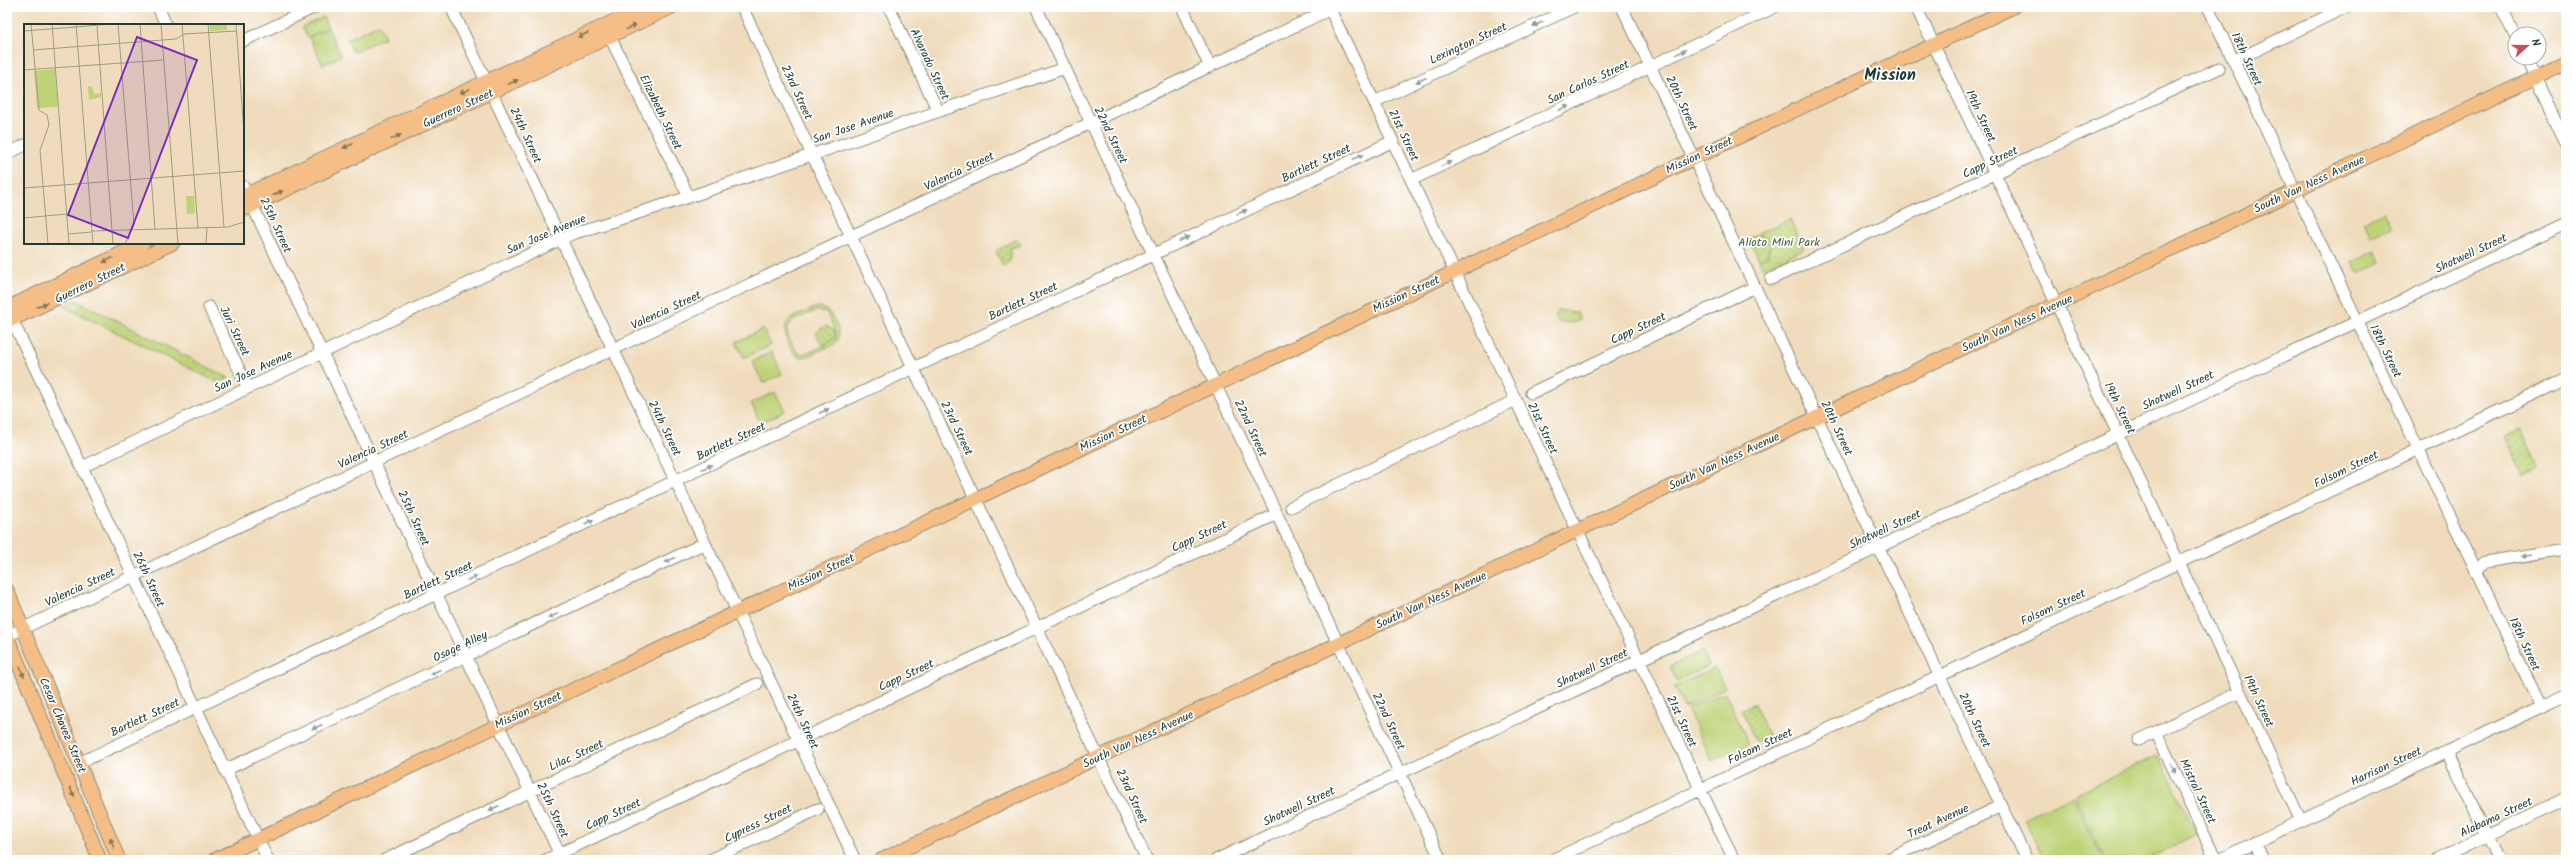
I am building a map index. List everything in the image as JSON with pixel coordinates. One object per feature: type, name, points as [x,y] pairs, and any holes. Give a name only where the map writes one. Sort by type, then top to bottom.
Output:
[{"type":"main road","name":"Guerrero Street","points":[[246,198],[489,86],[644,7]]},
{"type":"main road","name":"Guerrero Street","points":[[489,86],[610,38],[672,7]]},
{"type":"main road","name":"Mission Street","points":[[214,860],[498,724],[2013,7]]},
{"type":"main road","name":"South Van Ness Avenue","points":[[881,860],[2566,63]]},
{"type":"main road","name":"Guerrero Street","points":[[8,315],[141,244]]},
{"type":"main road","name":"Guerrero Street","points":[[8,315],[171,244]]},
{"type":"main road","name":"Cesar Chavez Street","points":[[7,590],[119,860]]},
{"type":"main road","name":"Cesar Chavez Street","points":[[7,636],[100,860]]},
{"type":"street","points":[[158,7],[166,24]]},
{"type":"street","points":[[244,41],[315,7]]},
{"type":"street","name":"24th Street","points":[[451,7],[855,860]]},
{"type":"street","name":"23rd Street","points":[[742,7],[1038,627],[1147,860]]},
{"type":"street","name":"Alvarado Street","points":[[889,7],[938,111]]},
{"type":"street","name":"22nd Street","points":[[1036,7],[1441,860]]},
{"type":"street","points":[[1182,7],[1210,67]]},
{"type":"street","name":"Lexington Street","points":[[1374,102],[1574,7]]},
{"type":"street","name":"20th Street","points":[[1622,7],[2026,860]]},
{"type":"street","name":"San Carlos Street","points":[[1411,180],[1775,7]]},
{"type":"street","name":"19th Street","points":[[1916,7],[2301,820]]},
{"type":"street","name":"18th Street","points":[[2208,7],[2541,707]]},
{"type":"street","points":[[2234,61],[2346,7]]},
{"type":"street","points":[[2501,7],[2510,26]]},
{"type":"street","name":"Valencia Street","points":[[7,636],[1332,8]]},
{"type":"street","name":"21st Street","points":[[1332,8],[1374,102],[1734,860]]},
{"type":"street","name":"Elizabeth Street","points":[[610,38],[689,197]]},
{"type":"street","points":[[2530,66],[2566,144]]},
{"type":"street","name":"San Jose Avenue","points":[[82,467],[561,239],[689,197],[1064,68]]},
{"type":"street","name":"Capp Street","points":[[1771,279],[2219,68]]},
{"type":"street","name":"Bartlett Street","points":[[79,763],[437,595],[1393,141]]},
{"type":"street","points":[[7,154],[24,146]]},
{"type":"street","name":"25th Street","points":[[246,198],[322,353],[561,857]]},
{"type":"street","name":"Shotwell Street","points":[[1216,860],[1878,546],[2566,223]]},
{"type":"street","name":"Capp Street","points":[[1531,393],[1755,287]]},
{"type":"street","name":"Juri Street","points":[[209,307],[248,388]]},
{"type":"street","name":"26th Street","points":[[8,315],[82,467],[268,860]]},
{"type":"street","name":"Folsom Street","points":[[1552,860],[1939,675],[2566,379]]},
{"type":"street","points":[[1291,507],[1516,400]]},
{"type":"street","name":"Capp Street","points":[[546,860],[561,857],[798,740],[1277,514]]},
{"type":"street","name":"Osage Alley","points":[[225,770],[467,658],[705,543]]},
{"type":"street","points":[[2476,572],[2485,562],[2566,549]]},
{"type":"street","name":"Lilac Street","points":[[385,860],[757,684]]},
{"type":"street","points":[[2140,740],[2240,692]]},
{"type":"street","name":"Harrison Street","points":[[2217,860],[2566,695]]},
{"type":"street","name":"Mistral Street","points":[[2156,732],[2217,860]]},
{"type":"street","points":[[2447,751],[2498,860]]},
{"type":"street","name":"Alabama Street","points":[[2437,860],[2566,798]]},
{"type":"street","name":"Treat Avenue","points":[[1886,860],[2001,806]]},
{"type":"street","name":"Cypress Street","points":[[710,860],[818,809]]},
{"type":"street","points":[[2255,842],[2263,860]]},
{"type":"green space","points":[[323,17],[328,28],[308,38],[302,27]]},
{"type":"green space","points":[[379,24],[385,37],[353,52],[347,39]]},
{"type":"green space","points":[[328,28],[341,56],[323,65],[309,37]]},
{"type":"green space","points":[[2384,211],[2392,227],[2370,237],[2363,221]]},
{"type":"green space","name":"Alioto Mini Park","points":[[1790,219],[1804,249],[1763,268],[1749,238]]},
{"type":"green space","points":[[1757,234],[1765,238],[1770,244],[1768,256],[1759,260],[1749,238]]},
{"type":"green space","points":[[1016,239],[1021,245],[1010,248],[1010,261],[1003,266],[996,251]]},
{"type":"green space","points":[[2375,251],[2381,263],[2358,274],[2352,261]]},
{"type":"green space","points":[[76,300],[229,378],[219,383],[63,306]]},
{"type":"green space","points":[[817,307],[827,310],[831,315],[837,326],[838,338],[830,347],[799,357],[794,353],[788,343],[785,328],[787,323],[797,315]],"holes":[[[818,310],[827,313],[834,328],[835,337],[818,348],[807,353],[799,354],[790,340],[788,333],[790,323],[799,317]]]},
{"type":"green space","points":[[1559,310],[1577,312],[1580,320],[1575,323],[1558,322],[1554,316]]},
{"type":"green space","points":[[827,326],[834,331],[835,336],[832,341],[822,345],[816,333],[820,329]]},
{"type":"green space","points":[[763,329],[771,345],[744,358],[736,342]]},
{"type":"green space","points":[[772,352],[782,374],[763,383],[752,361]]},
{"type":"green space","points":[[775,392],[785,411],[760,423],[751,403]]},
{"type":"green space","points":[[2521,429],[2540,469],[2524,477],[2505,437]]},
{"type":"green space","points":[[1702,651],[1708,666],[1677,681],[1670,667]]},
{"type":"green space","points":[[1715,668],[1725,688],[1684,708],[1674,687]]},
{"type":"green space","points":[[1725,692],[1749,744],[1712,761],[1687,709]]},
{"type":"green space","points":[[1754,703],[1769,736],[1756,742],[1741,710]]},
{"type":"green space","points":[[2158,755],[2197,835],[2145,860],[2105,860],[2074,795]]},
{"type":"green space","points":[[2072,796],[2103,860],[2044,860],[2024,818]]},
{"type":"district","name":"Mission","points":[[1890,74]]}]
